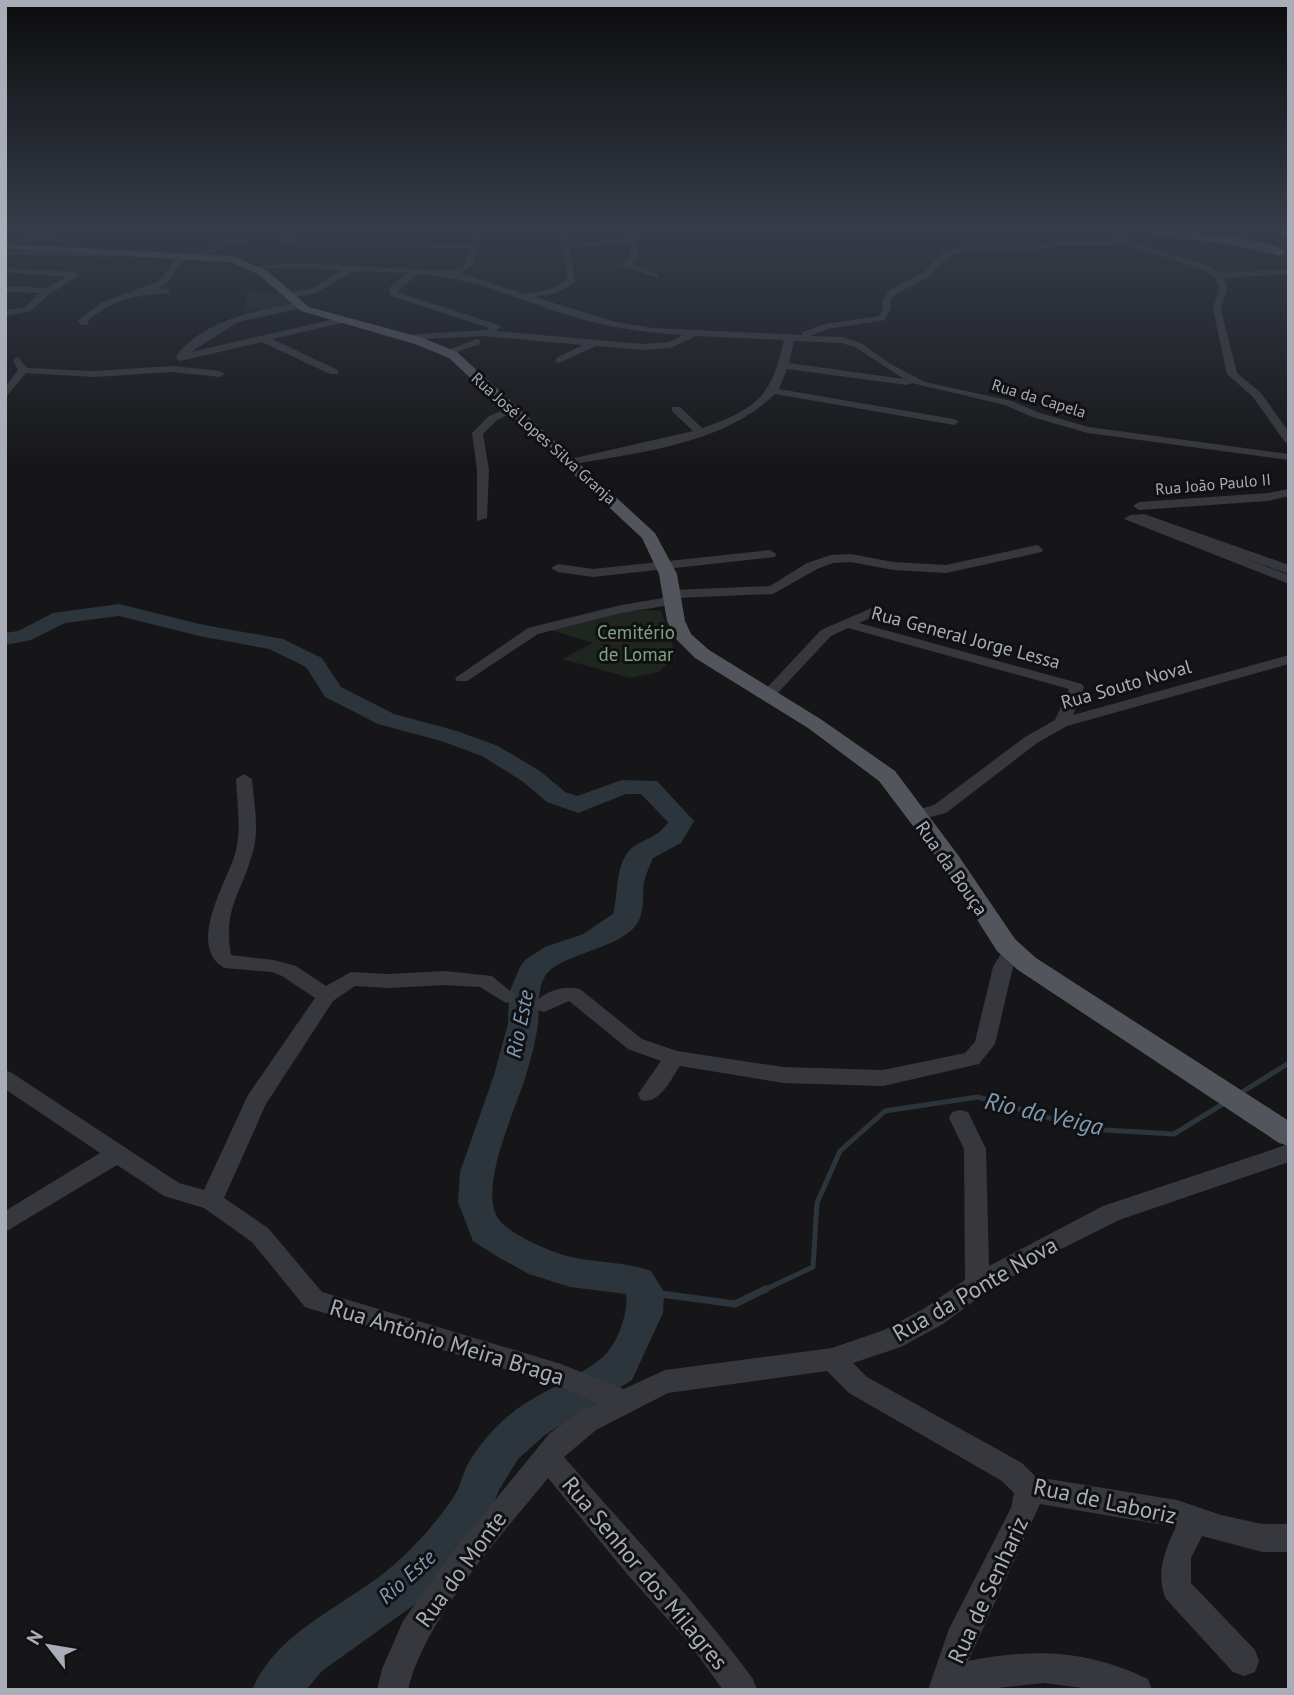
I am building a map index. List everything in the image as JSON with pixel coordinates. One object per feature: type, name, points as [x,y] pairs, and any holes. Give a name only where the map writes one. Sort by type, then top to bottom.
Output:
[{"type":"main road","points":[[310,310],[339,321],[405,337]]},
{"type":"main road","name":"Rua José Lopes Silva Granja","points":[[405,337],[448,352],[649,536],[664,564]]},
{"type":"main road","name":"Rua da Bouça","points":[[664,564],[683,636],[702,654],[859,754],[887,776],[1012,951],[1027,964],[1289,1135]]},
{"type":"street","points":[[85,323],[82,321],[97,310]]},
{"type":"street","points":[[166,369],[210,332],[244,315],[274,310]]},
{"type":"street","points":[[444,310],[496,327],[480,338],[448,352]]},
{"type":"street","points":[[559,310],[615,325],[653,331],[790,338],[882,318],[886,310]]},
{"type":"street","points":[[1217,310],[1232,374],[1256,395],[1289,440]]},
{"type":"street","points":[[180,358],[339,321]]},
{"type":"street","points":[[405,337],[671,345],[696,332]]},
{"type":"street","points":[[570,462],[700,432],[750,411],[773,391],[790,338]]},
{"type":"street","name":"Rua da Capela","points":[[790,338],[842,340],[858,345],[886,365],[922,384],[1008,403],[1035,415],[1088,429],[1289,457]]},
{"type":"street","points":[[265,340],[334,372]]},
{"type":"street","points":[[559,360],[592,344]]},
{"type":"street","points":[[5,395],[21,365],[86,375],[166,369],[220,374]]},
{"type":"street","points":[[782,365],[922,384]]},
{"type":"street","points":[[773,391],[954,422]]},
{"type":"street","points":[[677,409],[700,432]]},
{"type":"street","points":[[481,518],[483,470],[477,433],[493,418],[513,410]]},
{"type":"street","name":"Rua João Paulo II","points":[[1139,506],[1268,497],[1289,492]]},
{"type":"street","points":[[1289,570],[1224,551],[1130,520],[1137,516],[1144,518],[1224,551],[1289,580]]},
{"type":"street","points":[[462,678],[533,631],[672,597],[773,590],[811,566],[831,559],[851,558],[893,566],[946,569],[1037,549]]},
{"type":"street","points":[[558,568],[593,573],[770,554]]},
{"type":"street","name":"Rua General Jorge Lessa","points":[[768,695],[825,633],[874,611]]},
{"type":"street","name":"Rua General Jorge Lessa","points":[[848,624],[1077,687],[1062,723]]},
{"type":"street","name":"Rua Souto Noval","points":[[915,816],[940,810],[1031,740],[1062,723],[1289,659]]},
{"type":"street","points":[[244,779],[248,831],[244,854],[220,909],[220,954],[224,960],[231,963],[289,971],[326,996]]},
{"type":"street","points":[[544,1005],[555,998],[573,994],[635,1044],[675,1058],[783,1075],[883,1078],[972,1059],[985,1044],[1003,967],[1012,951]]},
{"type":"street","points":[[211,1201],[256,1101],[326,996],[352,979],[388,981],[445,978],[485,981],[506,996]]},
{"type":"street","points":[[649,1094],[675,1058]]},
{"type":"street","name":"Rua António Meira Braga","points":[[5,1079],[172,1190],[211,1201],[260,1235],[314,1300],[561,1376],[619,1400]]},
{"type":"street","points":[[960,1118],[975,1149],[977,1284]]},
{"type":"street","name":"Rua da Ponte Nova","points":[[547,1457],[559,1443],[619,1400],[665,1382],[832,1359],[892,1339],[934,1316],[977,1284],[1111,1213],[1289,1153]]},
{"type":"street","points":[[5,1223],[116,1154]]},
{"type":"street","name":"Rua de Laboriz","points":[[832,1359],[858,1385],[1012,1472],[1029,1489],[1177,1514],[1220,1529],[1262,1538],[1289,1538]]},
{"type":"street","name":"Rua do Monte","points":[[391,1690],[397,1669],[414,1632],[461,1564],[547,1457]]},
{"type":"street","name":"Rua Senhor dos Milagres","points":[[547,1457],[637,1564],[700,1632],[742,1690]]},
{"type":"street","name":"Rua de Senhariz","points":[[945,1685],[960,1640],[1025,1510],[1029,1489]]},
{"type":"street","points":[[1195,1520],[1177,1556],[1177,1589],[1244,1661]]},
{"type":"street","points":[[945,1685],[1001,1669],[1046,1666],[1114,1677],[1137,1690]]},
{"type":"green space","name":"Cemitério de Lomar","points":[[661,610],[676,655],[659,672],[630,678],[562,659],[593,643],[547,629],[620,611]]},
{"type":"waterway","name":"Rio Este","points":[[5,639],[24,636],[60,617],[119,610],[204,631],[275,644],[314,663],[333,692],[386,719],[449,736],[490,751],[531,776],[556,797],[578,805],[622,787],[648,786],[681,821],[672,837],[641,854],[630,883],[631,901],[626,919],[593,941],[555,954],[535,967],[524,993],[523,1024],[510,1075],[477,1172],[475,1202],[486,1231],[542,1263],[570,1272],[619,1277],[638,1282],[646,1292],[644,1313],[632,1343],[618,1368],[531,1422],[504,1446],[482,1479],[470,1510],[435,1553],[405,1584],[306,1655],[275,1690]]},
{"type":"waterway","name":"Rio da Veiga","points":[[1239,1094],[1289,1063]]},
{"type":"waterway","name":"Rio da Veiga","points":[[762,1291],[813,1267],[817,1203],[840,1151],[885,1111],[978,1097],[1087,1129],[1174,1134],[1226,1102]]},
{"type":"waterway","name":"Rio da Veiga","points":[[646,1292],[735,1304],[766,1289]]}]
